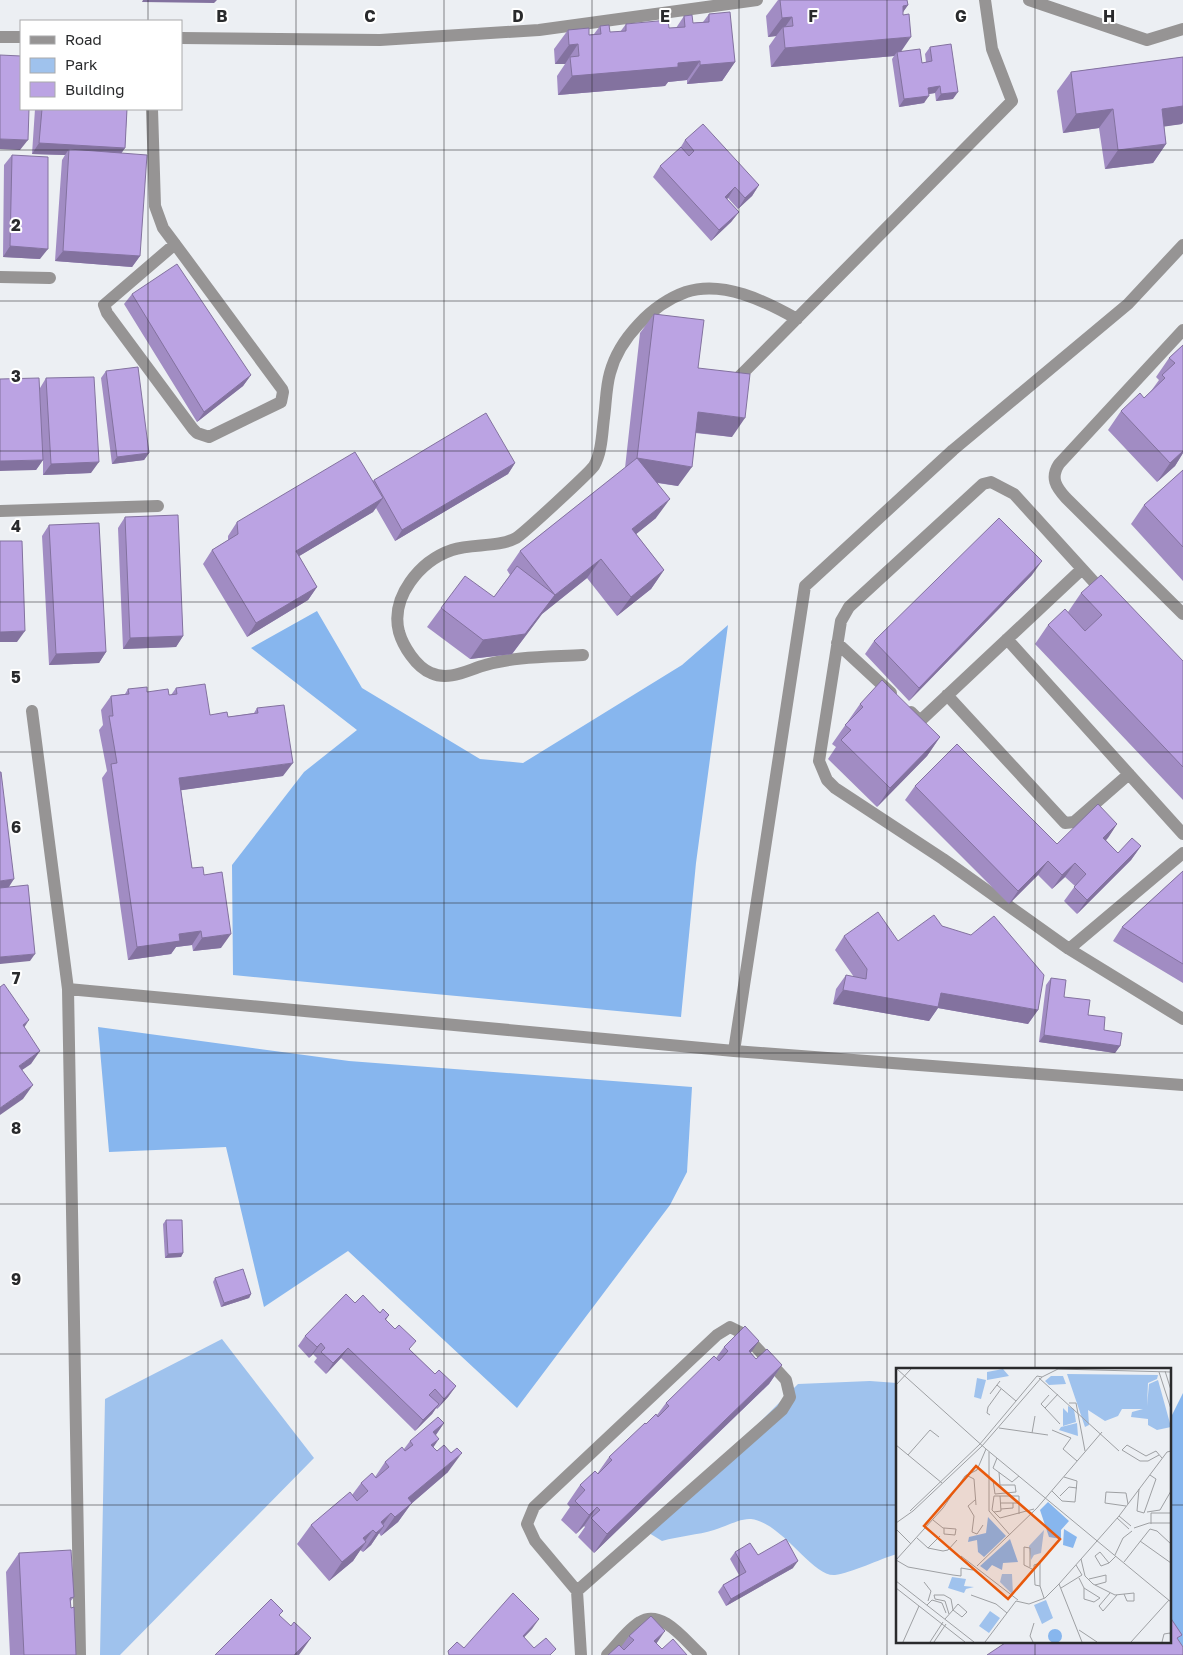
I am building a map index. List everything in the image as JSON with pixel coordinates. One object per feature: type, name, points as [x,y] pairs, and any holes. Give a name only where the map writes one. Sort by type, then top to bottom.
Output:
[{"type":"street","points":[[182,38],[380,40],[539,30],[757,0]]},
{"type":"street","points":[[736,380],[1012,101],[992,49],[985,0]]},
{"type":"street","points":[[1029,0],[1147,40],[1183,29]]},
{"type":"street","points":[[0,36],[20,37]]},
{"type":"street","points":[[152,110],[155,206],[163,228],[175,244],[283,392],[281,402],[209,437],[196,433],[107,313],[104,305],[175,244]]},
{"type":"street","points":[[734,1051],[805,586],[953,450],[1128,304],[1183,245]]},
{"type":"street","points":[[0,277],[50,278]]},
{"type":"street","points":[[583,655],[522,659],[482,666],[462,674],[431,673],[413,659],[401,638],[397,624],[402,595],[422,567],[450,550],[499,543],[516,538],[594,466],[601,444],[610,373],[626,339],[653,310],[686,292],[719,288],[776,307],[797,319]]},
{"type":"street","points":[[1183,330],[1059,464],[1055,471],[1054,480],[1058,489],[1066,498],[1183,614]]},
{"type":"street","points":[[1116,606],[1014,494],[991,482],[983,484],[849,607],[841,621],[819,761],[827,780],[835,788],[943,859],[1069,949],[1183,1019]]},
{"type":"street","points":[[0,511],[158,506]]},
{"type":"street","points":[[837,643],[920,721],[1082,569]]},
{"type":"street","points":[[1007,639],[1183,834]]},
{"type":"street","points":[[947,696],[1065,823],[1074,822],[1129,774]]},
{"type":"street","points":[[32,712],[68,989],[80,1655]]},
{"type":"street","points":[[1069,949],[1183,853]]},
{"type":"street","points":[[68,989],[734,1051],[1183,1086]]},
{"type":"street","points":[[577,1591],[782,1410],[790,1397],[786,1380],[744,1334],[730,1327],[717,1335],[534,1507],[527,1524],[535,1541],[577,1591],[581,1655]]},
{"type":"street","points":[[607,1655],[640,1622],[652,1618],[667,1623],[701,1655]]},
{"type":"green space","points":[[222,1339],[314,1458],[120,1655],[100,1655],[105,1399]]},
{"type":"green space","points":[[870,1381],[896,1383],[896,1554],[849,1572],[835,1575],[817,1568],[774,1530],[763,1523],[751,1519],[737,1521],[708,1532],[662,1541],[649,1533],[798,1384]]},
{"type":"shaded area","points":[[317,611],[362,688],[480,759],[523,763],[682,665],[728,625],[696,863],[681,1017],[233,975],[232,865],[304,772],[357,730],[251,648]]},
{"type":"shaded area","points":[[98,1027],[349,1061],[692,1087],[687,1172],[670,1205],[517,1408],[348,1251],[264,1307],[226,1147],[109,1152]]},
{"type":"shaded area","points":[[1183,1393],[1183,1647],[1170,1628],[1170,1419]]},
{"type":"building","points":[[780,0],[907,0],[908,5],[903,6],[903,15],[909,14],[911,37],[785,48],[783,27],[793,26],[792,17],[782,18]]},
{"type":"building","points":[[730,12],[735,62],[700,65],[700,61],[678,63],[678,67],[572,76],[570,57],[579,56],[578,44],[569,45],[568,30],[589,28],[589,35],[601,34],[600,26],[609,25],[610,32],[626,31],[626,24],[668,20],[669,28],[685,27],[684,16],[692,15],[693,23],[709,22],[709,14]]},
{"type":"building","points":[[951,44],[958,92],[941,94],[940,86],[928,88],[929,96],[904,99],[897,52],[920,49],[922,63],[932,61],[930,47]]},
{"type":"building","points":[[0,55],[20,56],[20,110],[29,110],[28,140],[0,139]]},
{"type":"building","points":[[1183,57],[1183,106],[1162,109],[1166,144],[1118,150],[1113,109],[1076,114],[1071,72]]},
{"type":"building","points":[[42,110],[127,110],[125,148],[39,143]]},
{"type":"building","points":[[703,124],[759,185],[745,198],[735,187],[725,197],[739,212],[719,230],[660,166],[681,147],[689,156],[694,151],[685,140]]},
{"type":"building","points":[[69,149],[147,155],[140,256],[63,251]]},
{"type":"building","points":[[12,155],[48,157],[48,249],[10,246]]},
{"type":"building","points":[[177,264],[251,375],[204,412],[132,294]]},
{"type":"building","points":[[654,314],[704,320],[698,368],[750,374],[745,418],[698,412],[692,467],[637,458]]},
{"type":"building","points":[[1183,345],[1183,451],[1170,463],[1121,411],[1140,393],[1144,398],[1165,378],[1162,375],[1175,363],[1169,358]]},
{"type":"building","points":[[138,367],[149,453],[117,457],[106,371]]},
{"type":"building","points":[[94,377],[99,462],[51,464],[46,378]]},
{"type":"building","points":[[39,378],[43,460],[0,461],[0,379]]},
{"type":"building","points":[[486,413],[515,463],[402,530],[374,480]]},
{"type":"building","points":[[355,452],[383,498],[296,551],[317,587],[256,623],[212,550],[238,534],[237,522]]},
{"type":"building","points":[[637,458],[670,499],[632,529],[664,570],[631,597],[601,559],[555,595],[520,551]]},
{"type":"building","points":[[1183,470],[1183,547],[1144,505]]},
{"type":"building","points":[[178,515],[183,636],[130,638],[125,517]]},
{"type":"building","points":[[999,518],[1042,561],[919,688],[874,641]]},
{"type":"building","points":[[99,523],[106,652],[56,654],[49,525]]},
{"type":"building","points":[[0,541],[22,541],[25,631],[0,632]]},
{"type":"building","points":[[517,566],[555,595],[525,634],[483,640],[441,608],[465,576],[494,597]]},
{"type":"building","points":[[1101,575],[1183,661],[1183,767],[1048,625],[1065,609],[1085,631],[1102,615],[1081,593]]},
{"type":"building","points":[[882,680],[940,737],[890,788],[841,740],[851,730],[845,725],[863,707],[860,704]]},
{"type":"building","points":[[205,684],[210,715],[227,712],[228,717],[258,713],[257,708],[284,705],[293,763],[179,778],[192,868],[203,867],[204,875],[222,872],[231,934],[202,938],[201,931],[179,934],[180,941],[137,947],[111,764],[117,763],[109,716],[113,716],[111,696],[129,694],[128,689],[147,687],[147,692],[168,689],[169,695],[177,694],[176,688]]},
{"type":"building","points":[[957,744],[1057,844],[1098,804],[1117,824],[1103,838],[1118,853],[1132,838],[1141,846],[1087,900],[1074,887],[1086,874],[1075,863],[1062,875],[1048,861],[1018,891],[915,786]]},
{"type":"building","points":[[0,772],[14,879],[0,881]]},
{"type":"building","points":[[1183,871],[1183,964],[1122,927]]},
{"type":"building","points":[[28,885],[35,954],[0,957],[0,888]]},
{"type":"building","points":[[878,912],[898,941],[934,915],[942,926],[971,935],[994,916],[1044,975],[1038,1010],[941,993],[938,1007],[843,990],[846,975],[866,979],[867,969],[844,936]]},
{"type":"building","points":[[1051,978],[1066,980],[1064,997],[1090,1000],[1088,1015],[1105,1017],[1104,1030],[1122,1033],[1120,1046],[1044,1035]]},
{"type":"building","points":[[4,984],[29,1020],[23,1025],[40,1051],[19,1066],[33,1085],[0,1108],[0,987]]},
{"type":"building","points":[[166,1220],[182,1220],[183,1253],[168,1254]]},
{"type":"building","points":[[243,1269],[251,1294],[224,1303],[215,1278]]},
{"type":"building","points":[[346,1294],[355,1303],[363,1295],[380,1313],[383,1309],[389,1315],[385,1319],[395,1329],[399,1325],[416,1341],[409,1349],[435,1374],[439,1370],[456,1386],[444,1399],[435,1389],[429,1395],[439,1404],[423,1420],[348,1348],[333,1363],[321,1352],[325,1348],[321,1343],[317,1347],[305,1336]]},
{"type":"building","points":[[745,1326],[759,1341],[749,1351],[756,1359],[767,1349],[782,1365],[607,1534],[591,1518],[600,1510],[597,1507],[589,1515],[575,1501],[585,1490],[580,1485],[595,1471],[598,1474],[612,1460],[609,1457],[645,1423],[656,1414],[658,1417],[669,1406],[666,1403],[714,1356],[719,1361],[728,1351],[724,1347]]},
{"type":"building","points":[[438,1417],[444,1423],[433,1432],[439,1439],[431,1445],[437,1451],[444,1445],[451,1453],[457,1448],[462,1453],[408,1498],[412,1503],[395,1517],[391,1513],[381,1522],[384,1526],[376,1533],[373,1530],[363,1538],[366,1542],[342,1562],[311,1525],[350,1492],[357,1501],[368,1491],[361,1483],[372,1473],[376,1478],[389,1467],[385,1462],[402,1447],[405,1451],[413,1445],[410,1441]]},
{"type":"building","points":[[786,1539],[798,1561],[731,1599],[723,1585],[746,1572],[735,1552],[750,1543],[758,1555]]},
{"type":"building","points":[[71,1550],[74,1597],[70,1598],[71,1608],[74,1607],[76,1655],[24,1655],[19,1553]]},
{"type":"building","points":[[513,1593],[539,1619],[523,1636],[534,1648],[546,1638],[556,1649],[550,1655],[449,1655],[448,1651],[457,1642],[464,1648]]},
{"type":"building","points":[[271,1599],[283,1611],[279,1615],[291,1626],[294,1622],[311,1638],[294,1655],[215,1655]]},
{"type":"building","points":[[651,1616],[665,1631],[654,1641],[662,1649],[673,1639],[687,1655],[608,1655],[619,1645],[624,1650],[634,1640],[629,1636]]},
{"type":"building","points":[[1170,1617],[1182,1635],[1177,1638],[1183,1647],[1183,1655],[987,1655],[1006,1642],[1170,1642]]}]
